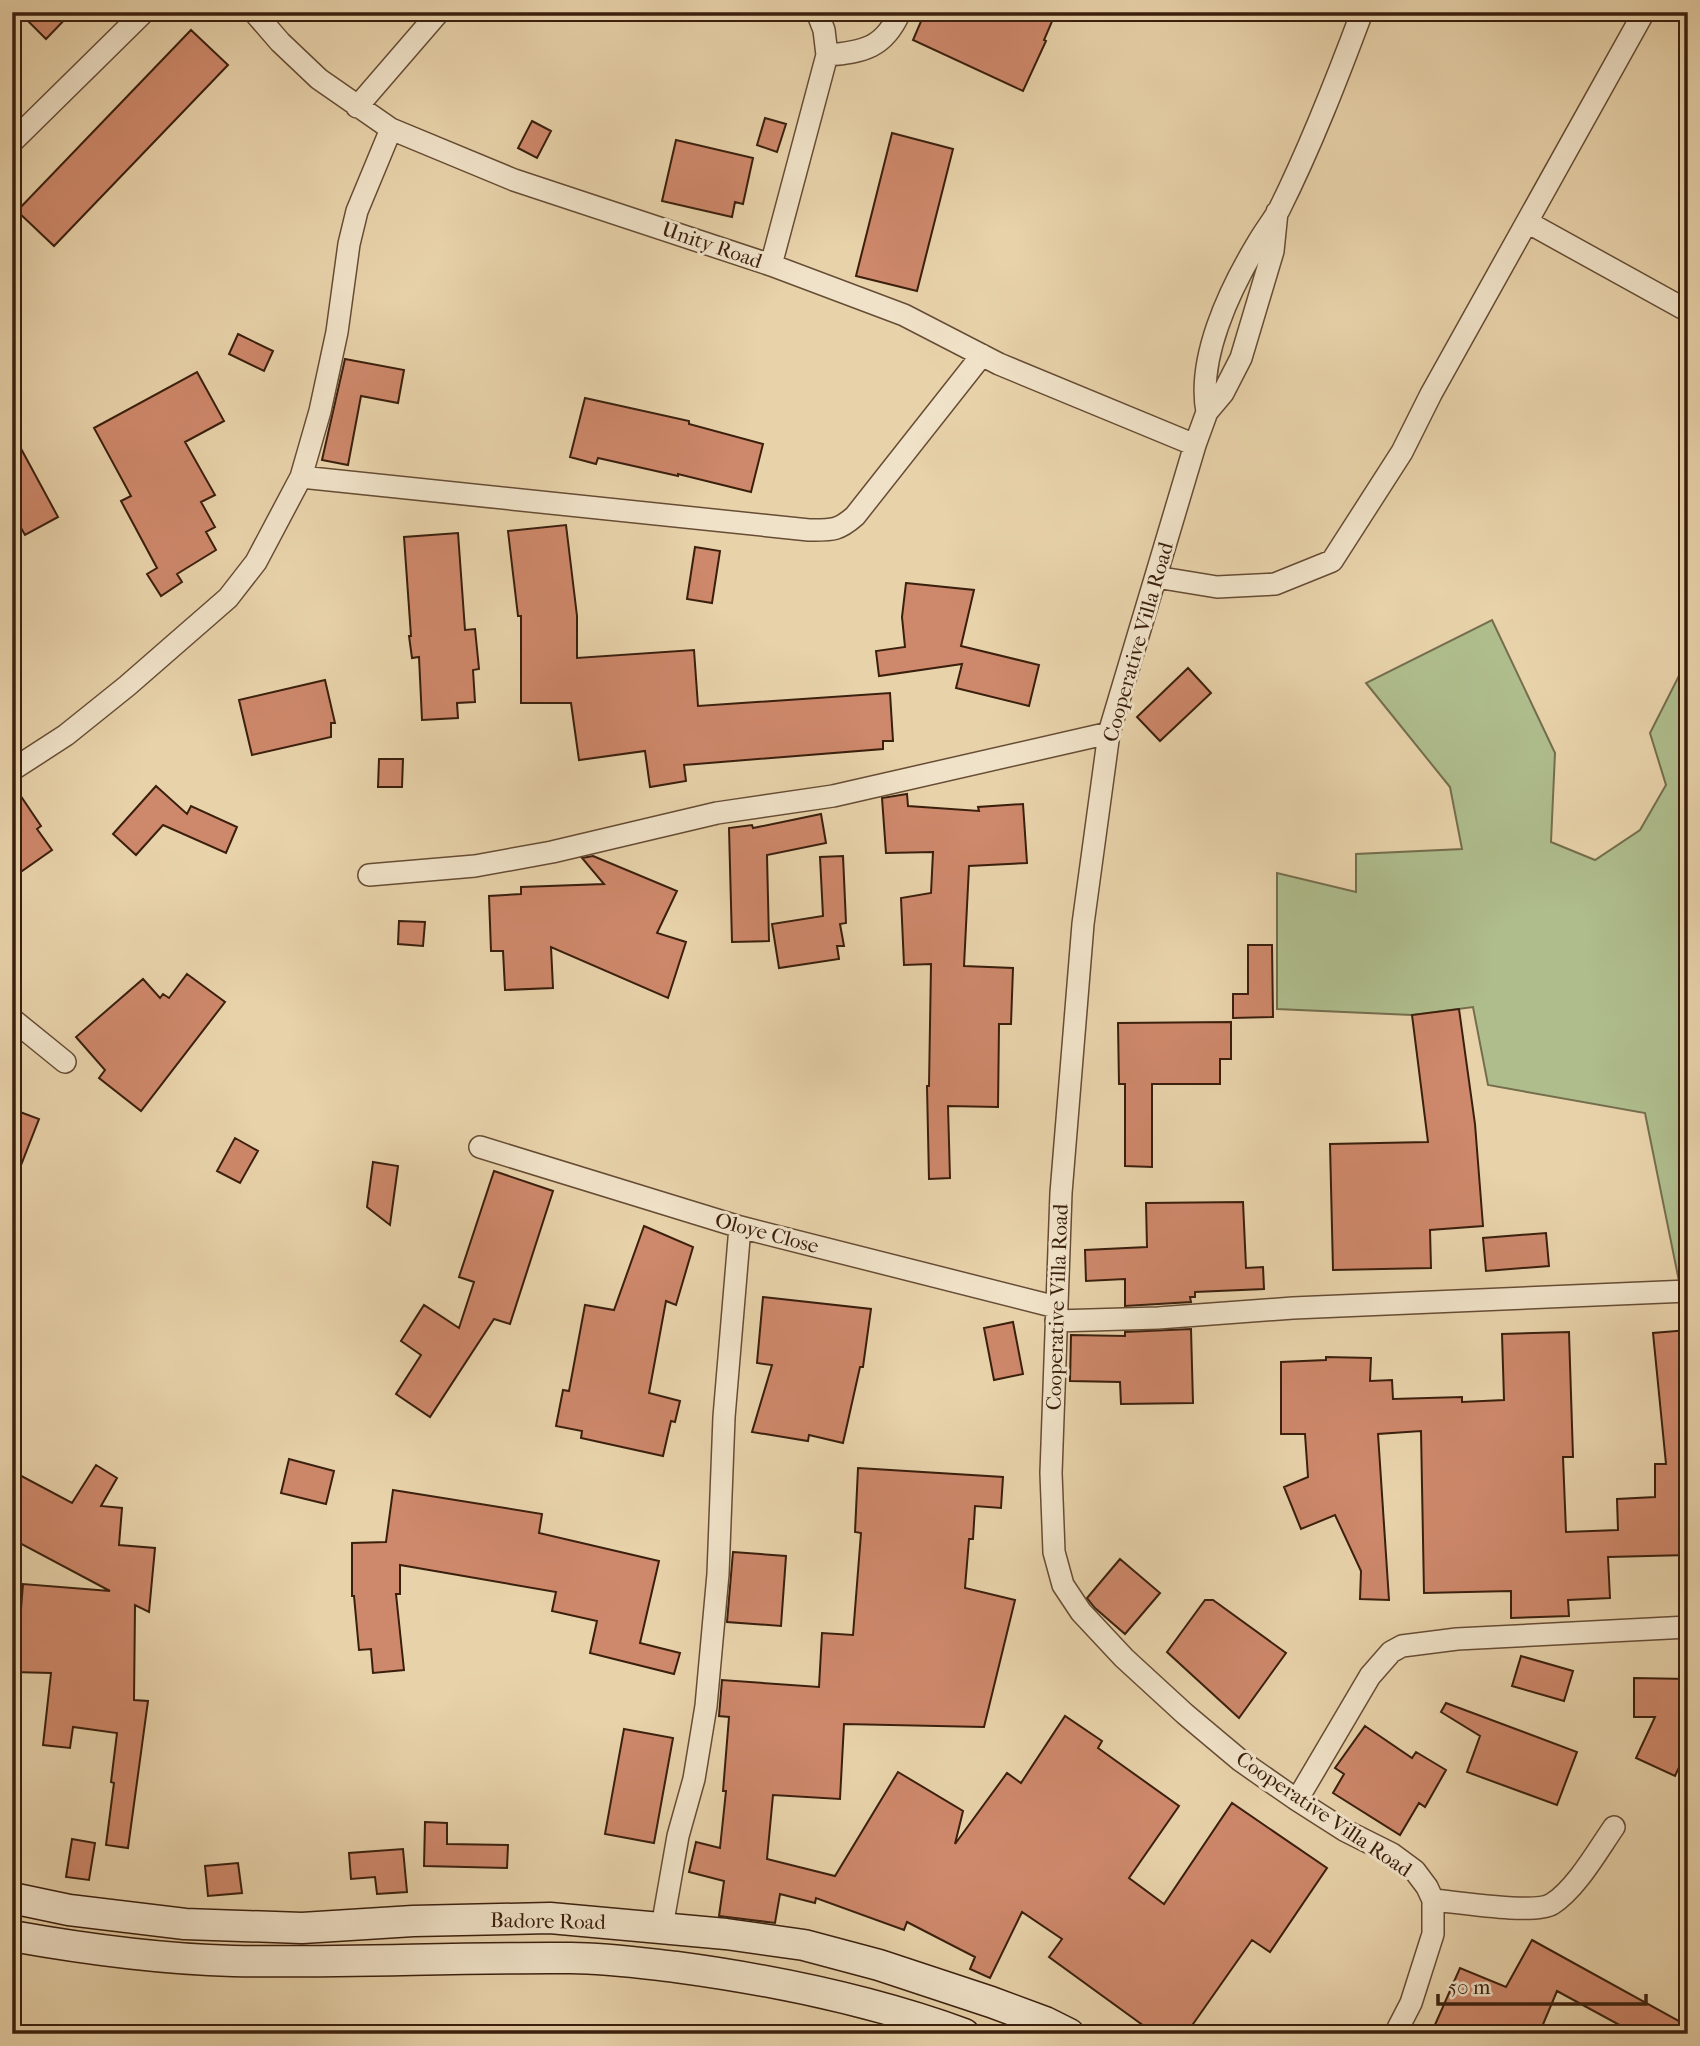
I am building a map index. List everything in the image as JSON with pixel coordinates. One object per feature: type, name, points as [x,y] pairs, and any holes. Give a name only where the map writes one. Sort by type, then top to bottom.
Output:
[{"type":"main road","name":"Badore Road","points":[[12,1898],[69,1910],[185,1924],[302,1928],[413,1921],[550,1918],[662,1927],[804,1945],[936,1982],[1045,2022],[1069,2034]]},
{"type":"main road","name":"Badore Road","points":[[12,1936],[73,1947],[231,1961],[572,1958],[631,1962],[708,1972],[820,1993],[924,2020],[964,2034]]},
{"type":"street","points":[[12,142],[144,12]]},
{"type":"street","name":"Unity Road","points":[[254,12],[280,43],[319,79],[391,129],[514,180],[771,265],[904,315],[982,355],[1195,446]]},
{"type":"street","points":[[357,107],[439,12]]},
{"type":"street","points":[[771,265],[827,55],[824,30],[817,12]]},
{"type":"street","points":[[827,55],[851,53],[873,46],[886,36],[900,12]]},
{"type":"street","name":"Cooperative Villa Road","points":[[1207,412],[1204,393],[1211,345],[1241,273],[1278,212],[1331,97],[1362,12]]},
{"type":"street","points":[[1156,577],[1217,587],[1275,583],[1332,561],[1402,452],[1431,394],[1644,12]]},
{"type":"street","points":[[12,769],[66,735],[228,598],[256,562],[300,477],[320,411],[337,332],[349,244],[357,211],[391,129]]},
{"type":"street","name":"Cooperative Villa Road","points":[[1278,212],[1273,251],[1241,358],[1223,393],[1207,412],[1195,446],[1109,733],[1083,924],[1061,1193],[1051,1473],[1054,1552],[1063,1585],[1081,1612],[1124,1658],[1241,1761],[1344,1830],[1392,1854],[1415,1871],[1433,1900]]},
{"type":"street","points":[[1527,222],[1688,311]]},
{"type":"street","points":[[300,477],[809,530],[833,530],[842,527],[855,516],[982,355]]},
{"type":"street","points":[[369,875],[475,866],[552,852],[717,813],[833,796],[1109,733]]},
{"type":"street","points":[[12,1019],[65,1062]]},
{"type":"street","name":"Oloye Close","points":[[481,1147],[740,1227],[1056,1314],[1158,1318],[1293,1308],[1688,1291]]},
{"type":"street","points":[[662,1927],[678,1836],[694,1780],[706,1706],[718,1574],[724,1417],[740,1227]]},
{"type":"street","points":[[1297,1800],[1370,1676],[1391,1652],[1402,1646],[1457,1639],[1688,1627]]},
{"type":"street","points":[[1395,2034],[1411,2003],[1429,1951],[1433,1934],[1433,1900],[1539,1909],[1548,1906],[1582,1873],[1614,1827]]},
{"type":"green space","points":[[1492,620],[1555,753],[1551,842],[1595,860],[1640,830],[1666,785],[1650,733],[1688,658],[1688,1291],[1681,1291],[1645,1113],[1488,1085],[1473,1007],[1412,1015],[1277,1009],[1277,873],[1356,892],[1356,854],[1462,849],[1450,787],[1366,683]]},
{"type":"building","points":[[19,12],[72,12],[46,39]]},
{"type":"building","points":[[925,12],[1056,12],[1023,91],[913,40]]},
{"type":"building","points":[[191,30],[228,65],[54,246],[17,211]]},
{"type":"building","points":[[765,118],[786,124],[777,152],[757,145]]},
{"type":"building","points":[[532,121],[551,131],[537,158],[518,148]]},
{"type":"building","points":[[892,133],[953,149],[917,291],[856,276]]},
{"type":"building","points":[[676,140],[753,158],[743,204],[735,202],[732,217],[662,201]]},
{"type":"building","points":[[238,334],[273,351],[264,371],[229,354]]},
{"type":"building","points":[[345,359],[404,370],[398,403],[361,396],[348,465],[322,460]]},
{"type":"building","points":[[197,372],[224,421],[185,442],[215,495],[201,502],[215,527],[206,532],[216,550],[177,574],[182,582],[161,596],[147,574],[157,568],[121,501],[131,496],[94,428]]},
{"type":"building","points":[[585,398],[689,421],[689,424],[763,444],[751,492],[598,458],[596,464],[570,457]]},
{"type":"building","points":[[12,432],[58,517],[25,535],[12,512]]},
{"type":"building","points":[[566,525],[577,616],[577,658],[694,650],[698,706],[890,693],[893,741],[883,741],[883,749],[684,765],[686,781],[650,787],[645,751],[579,760],[571,703],[521,703],[521,616],[518,616],[508,531]]},
{"type":"building","points":[[458,533],[465,630],[475,629],[479,669],[473,670],[475,702],[457,703],[458,718],[422,720],[419,657],[412,658],[409,636],[404,537]]},
{"type":"building","points":[[695,547],[720,551],[712,603],[687,599]]},
{"type":"building","points":[[906,583],[974,590],[961,646],[1039,665],[1029,706],[956,688],[962,664],[879,676],[876,651],[905,647],[902,617]]},
{"type":"building","points":[[1188,668],[1211,693],[1160,741],[1137,717]]},
{"type":"building","points":[[325,680],[335,723],[331,723],[331,737],[252,755],[239,700]]},
{"type":"building","points":[[379,759],[403,759],[402,787],[378,787]]},
{"type":"building","points":[[12,783],[41,826],[37,829],[52,850],[12,878]]},
{"type":"building","points":[[156,786],[187,814],[191,806],[237,827],[226,853],[163,825],[136,855],[113,834]]},
{"type":"building","points":[[907,794],[908,806],[979,811],[978,807],[1023,804],[1027,863],[969,866],[964,966],[1013,968],[1011,1024],[999,1024],[998,1107],[948,1106],[950,1178],[929,1179],[927,1086],[931,964],[904,965],[901,898],[931,893],[933,852],[886,853],[882,798]]},
{"type":"building","points":[[821,814],[826,843],[767,855],[769,941],[732,942],[729,828],[752,825],[753,828]]},
{"type":"building","points":[[593,856],[677,891],[657,933],[686,942],[668,998],[551,947],[553,988],[505,990],[503,951],[491,951],[489,896],[521,894],[521,887],[604,884],[582,858]]},
{"type":"building","points":[[843,856],[846,923],[840,924],[844,946],[837,946],[839,959],[779,968],[772,924],[823,916],[820,857]]},
{"type":"building","points":[[399,921],[425,922],[423,946],[398,944]]},
{"type":"building","points":[[1248,945],[1272,945],[1273,1017],[1233,1018],[1233,994],[1248,994]]},
{"type":"building","points":[[187,974],[225,1002],[141,1111],[99,1078],[105,1070],[76,1037],[143,979],[160,998],[163,994],[169,998]]},
{"type":"building","points":[[1459,1009],[1475,1124],[1483,1226],[1430,1230],[1431,1268],[1333,1270],[1330,1144],[1428,1142],[1412,1015]]},
{"type":"building","points":[[1231,1022],[1231,1059],[1220,1059],[1220,1084],[1152,1084],[1152,1167],[1125,1166],[1125,1084],[1119,1084],[1118,1023]]},
{"type":"building","points":[[12,1109],[39,1119],[14,1183],[12,1183]]},
{"type":"building","points":[[235,1138],[258,1151],[240,1183],[217,1171]]},
{"type":"building","points":[[373,1162],[398,1166],[390,1225],[367,1207]]},
{"type":"building","points":[[494,1171],[553,1191],[510,1324],[494,1319],[430,1417],[396,1394],[421,1355],[401,1341],[424,1305],[459,1328],[474,1282],[459,1277]]},
{"type":"building","points":[[1243,1202],[1246,1268],[1263,1267],[1264,1289],[1195,1292],[1195,1297],[1190,1297],[1191,1302],[1125,1306],[1125,1279],[1086,1281],[1085,1250],[1147,1247],[1146,1203]]},
{"type":"building","points":[[644,1226],[693,1247],[676,1305],[666,1301],[649,1393],[680,1401],[675,1422],[671,1421],[663,1456],[581,1438],[582,1431],[556,1426],[563,1390],[569,1391],[585,1305],[614,1310]]},
{"type":"building","points":[[1546,1233],[1549,1266],[1486,1271],[1483,1238]]},
{"type":"building","points":[[763,1297],[871,1309],[863,1367],[860,1367],[843,1443],[809,1435],[808,1441],[752,1432],[772,1365],[757,1363]]},
{"type":"building","points":[[1013,1322],[1023,1374],[994,1380],[984,1328]]},
{"type":"building","points":[[1191,1329],[1193,1403],[1121,1404],[1120,1382],[1070,1381],[1071,1335],[1125,1336],[1125,1332]]},
{"type":"building","points":[[1688,1330],[1688,1555],[1608,1557],[1610,1598],[1568,1600],[1569,1616],[1511,1618],[1511,1591],[1424,1593],[1421,1431],[1378,1434],[1389,1600],[1360,1599],[1361,1571],[1335,1515],[1301,1529],[1284,1487],[1308,1477],[1305,1434],[1281,1434],[1281,1362],[1326,1360],[1326,1357],[1371,1358],[1370,1381],[1392,1380],[1393,1399],[1462,1397],[1462,1402],[1504,1400],[1502,1334],[1569,1332],[1573,1457],[1563,1457],[1566,1532],[1618,1530],[1617,1499],[1655,1497],[1655,1464],[1666,1464],[1653,1333]]},
{"type":"building","points":[[289,1459],[334,1471],[326,1504],[281,1493]]},
{"type":"building","points":[[96,1465],[117,1478],[101,1506],[122,1508],[119,1545],[155,1548],[149,1612],[135,1605],[134,1700],[148,1701],[128,1848],[106,1845],[117,1733],[73,1727],[70,1748],[43,1745],[51,1673],[12,1672],[12,1635],[19,1635],[23,1584],[110,1591],[12,1539],[12,1471],[72,1503]]},
{"type":"building","points":[[858,1468],[1003,1477],[1001,1508],[975,1506],[965,1588],[1015,1600],[984,1727],[844,1724],[840,1799],[773,1795],[767,1859],[835,1876],[898,1772],[963,1811],[955,1844],[1007,1773],[1021,1783],[1065,1716],[1102,1741],[1098,1748],[1179,1806],[1129,1878],[1164,1904],[1232,1803],[1327,1868],[1270,1952],[1252,1940],[1186,2034],[1155,2034],[1049,1957],[1062,1939],[1022,1912],[990,1978],[970,1969],[975,1957],[907,1922],[904,1930],[816,1898],[815,1903],[780,1894],[775,1923],[719,1916],[724,1881],[689,1872],[696,1842],[720,1848],[729,1717],[719,1716],[722,1680],[819,1687],[822,1633],[853,1635],[861,1533],[855,1532]]},
{"type":"building","points":[[393,1490],[542,1514],[539,1533],[659,1561],[640,1643],[680,1653],[674,1674],[590,1653],[597,1621],[552,1611],[556,1592],[400,1565],[400,1594],[396,1594],[404,1670],[373,1673],[371,1649],[359,1650],[352,1596],[352,1543],[386,1542]]},
{"type":"building","points":[[733,1552],[786,1556],[781,1626],[727,1622]]},
{"type":"building","points":[[1120,1559],[1160,1593],[1125,1634],[1087,1598]]},
{"type":"building","points":[[1205,1600],[1213,1600],[1286,1653],[1239,1718],[1167,1652]]},
{"type":"building","points":[[1521,1656],[1573,1671],[1564,1701],[1512,1686]]},
{"type":"building","points":[[1634,1678],[1688,1679],[1688,1748],[1675,1776],[1636,1758],[1655,1717],[1634,1717]]},
{"type":"building","points":[[1446,1703],[1577,1752],[1557,1805],[1467,1772],[1480,1736],[1441,1712]]},
{"type":"building","points":[[1365,1726],[1412,1758],[1416,1752],[1446,1770],[1425,1807],[1419,1803],[1400,1835],[1333,1793],[1344,1774],[1335,1768]]},
{"type":"building","points":[[624,1729],[673,1738],[654,1843],[605,1834]]},
{"type":"building","points":[[425,1822],[447,1823],[447,1844],[508,1845],[507,1868],[424,1866]]},
{"type":"building","points":[[72,1839],[95,1843],[89,1880],[66,1877]]},
{"type":"building","points":[[403,1849],[407,1892],[377,1894],[375,1877],[351,1879],[349,1853]]},
{"type":"building","points":[[238,1863],[242,1893],[208,1896],[205,1866]]},
{"type":"building","points":[[1532,1940],[1688,2026],[1688,2034],[1636,2034],[1557,1991],[1539,2034],[1450,2034],[1434,2027],[1460,1968],[1506,1987]]}]
